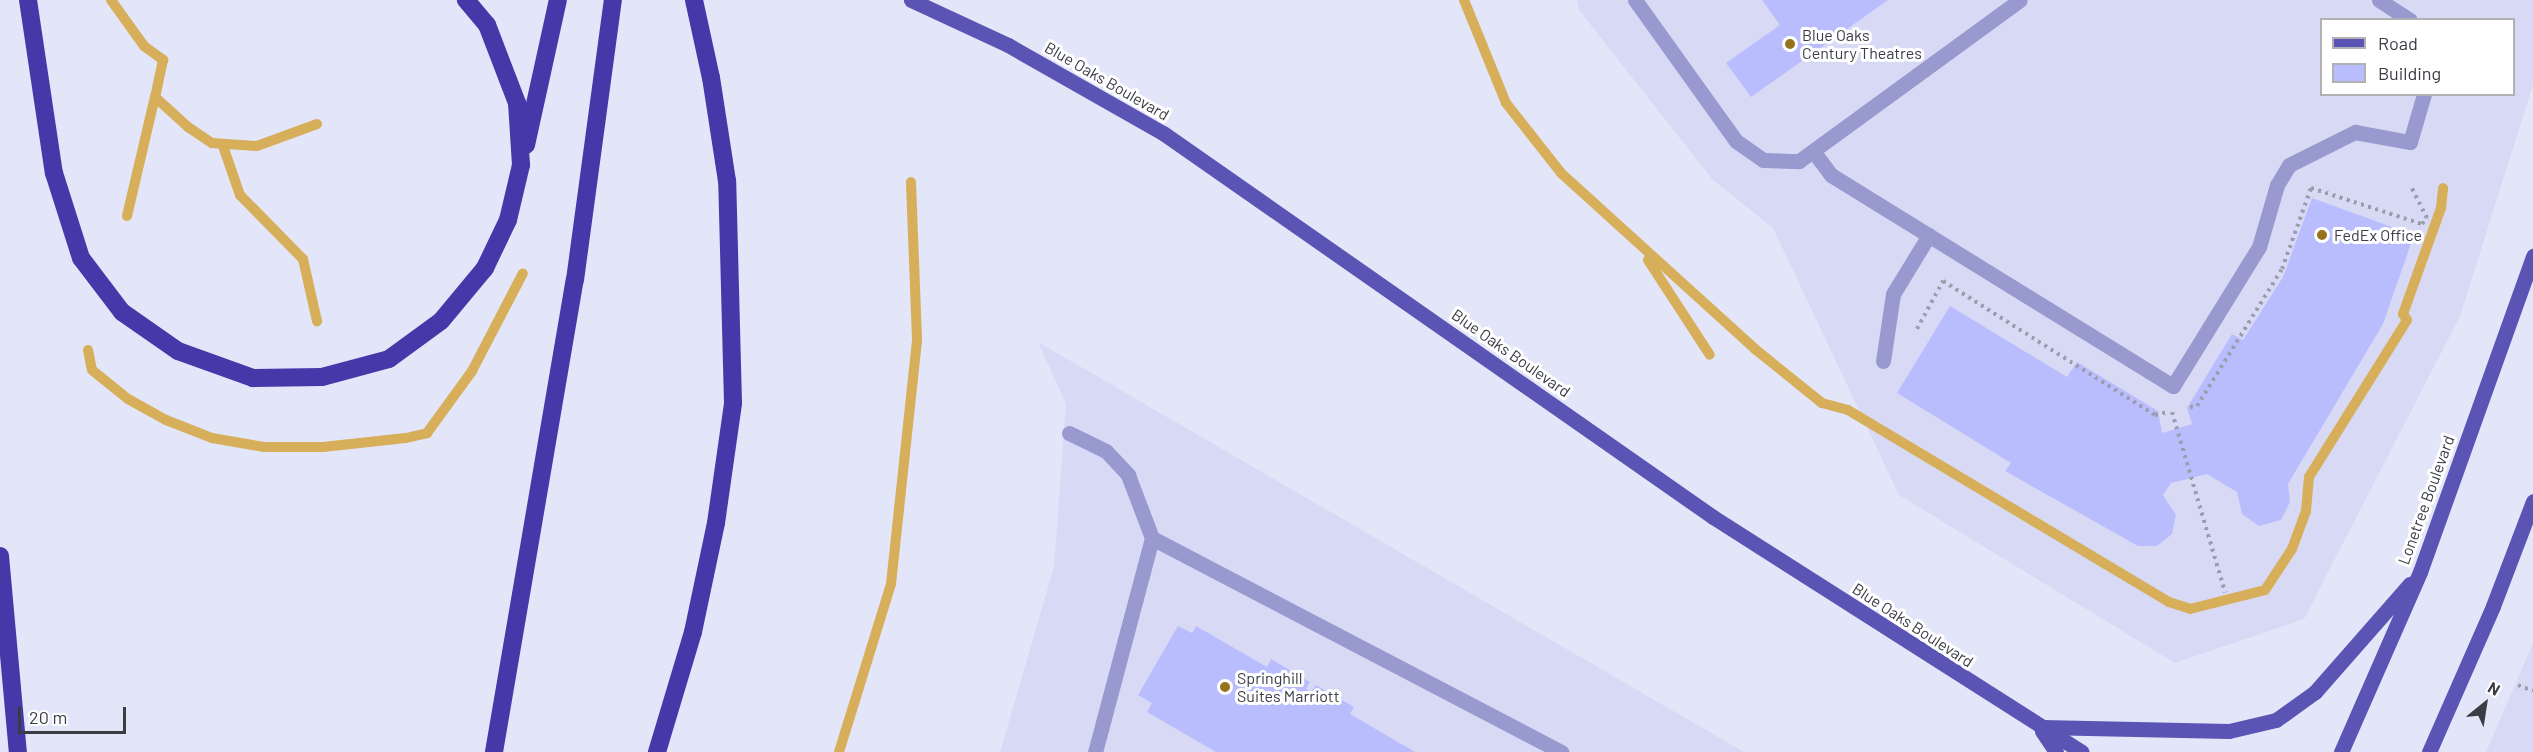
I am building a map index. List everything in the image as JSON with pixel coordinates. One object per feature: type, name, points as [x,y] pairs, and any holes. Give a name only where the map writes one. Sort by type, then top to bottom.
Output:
[{"type":"highway","points":[[28,0],[54,173],[81,258],[122,312],[178,351],[253,378],[322,377],[389,359],[441,321],[485,268],[508,220],[558,0]]},
{"type":"highway","points":[[466,0],[487,25],[517,103],[521,165]]},
{"type":"highway","points":[[494,752],[575,280],[613,0]]},
{"type":"highway","points":[[657,752],[693,632],[716,523],[733,403],[727,181],[711,78],[694,0]]},
{"type":"highway","points":[[0,556],[18,752]]},
{"type":"main road","name":"Blue Oaks Boulevard","points":[[911,0],[1008,45],[1163,133],[1713,517],[2038,727],[2082,752]]},
{"type":"main road","name":"Lonetree Boulevard","points":[[2341,752],[2420,572],[2533,256]]},
{"type":"main road","points":[[2429,752],[2493,606],[2533,501]]},
{"type":"main road","points":[[2038,727],[2229,731],[2276,720],[2315,692],[2420,572]]},
{"type":"main road","points":[[2038,727],[2056,752]]},
{"type":"lane","points":[[1635,0],[1736,141],[1763,160],[1799,162],[2020,0]]},
{"type":"lane","points":[[2379,0],[2407,18]]},
{"type":"lane","points":[[1813,151],[1831,175],[2173,386],[2259,247],[2277,185],[2289,165],[2355,132],[2410,142],[2423,96]]},
{"type":"lane","points":[[1883,361],[1893,294],[1929,235]]},
{"type":"lane","points":[[1070,433],[1092,441],[1128,476],[1152,538],[1095,752]]},
{"type":"lane","points":[[1152,538],[1561,752]]},
{"type":"path","points":[[1914,339],[1920,318],[1943,281],[2155,415],[2197,406],[2282,269],[2311,188],[2422,224],[2427,218],[2411,186]]},
{"type":"path","points":[[2172,411],[2225,592]]},
{"type":"path","points":[[2518,685],[2533,691]]},
{"type":"shaded area","points":[[1577,0],[2533,0],[2533,85],[2460,316],[2304,619],[2175,663],[1899,495],[1773,228],[1712,179],[1579,10]]},
{"type":"shaded area","points":[[1038,342],[1744,752],[1000,752],[1054,567],[1066,404]]},
{"type":"shaded area","points":[[2533,643],[2533,752],[2486,752]]},
{"type":"building","name":"Blue Oaks Century Theatres","points":[[1762,0],[1888,0],[1751,97],[1726,63],[1780,25]]},
{"type":"building","points":[[2312,198],[2414,235],[2383,324],[2288,484],[2290,502],[2281,520],[2259,526],[2242,514],[2237,492],[2207,474],[2171,483],[2163,495],[2176,515],[2172,534],[2157,546],[2138,546],[2005,471],[2011,463],[1897,393],[1950,306],[2067,377],[2077,362],[2158,411],[2162,433],[2192,424],[2187,408],[2232,334],[2243,340],[2283,277]]},
{"type":"building","name":"Springhill Suites Marriott","points":[[1178,626],[1192,633],[1196,626],[1267,667],[1271,659],[1310,682],[1306,689],[1311,692],[1316,685],[1354,707],[1350,714],[1415,752],[1216,752],[1147,712],[1152,703],[1138,695]]},
{"type":"waterway","points":[[111,0],[144,46],[163,60],[155,97],[188,127],[212,143],[257,146],[317,124]]},
{"type":"waterway","points":[[1464,0],[1506,103],[1561,173],[1755,349],[1822,403],[1848,410],[2169,602],[2190,609],[2265,590],[2292,549],[2306,511],[2309,477],[2407,320],[2403,314],[2441,208],[2443,188]]},
{"type":"waterway","points":[[127,216],[155,97]]},
{"type":"waterway","points":[[223,146],[240,195],[303,259],[317,321]]},
{"type":"waterway","points":[[839,752],[891,584],[917,339],[911,182]]},
{"type":"waterway","points":[[1648,260],[1710,355]]},
{"type":"waterway","points":[[88,350],[92,370],[128,399],[166,420],[212,438],[264,447],[323,447],[406,438],[427,433],[472,371],[523,273]]},
{"type":"place","name":"Blue Oaks Century Theatres","points":[[1790,44]]},
{"type":"place","name":"FedEx Office","points":[[2322,235]]},
{"type":"place","name":"Springhill Suites Marriott","points":[[1225,687]]}]
